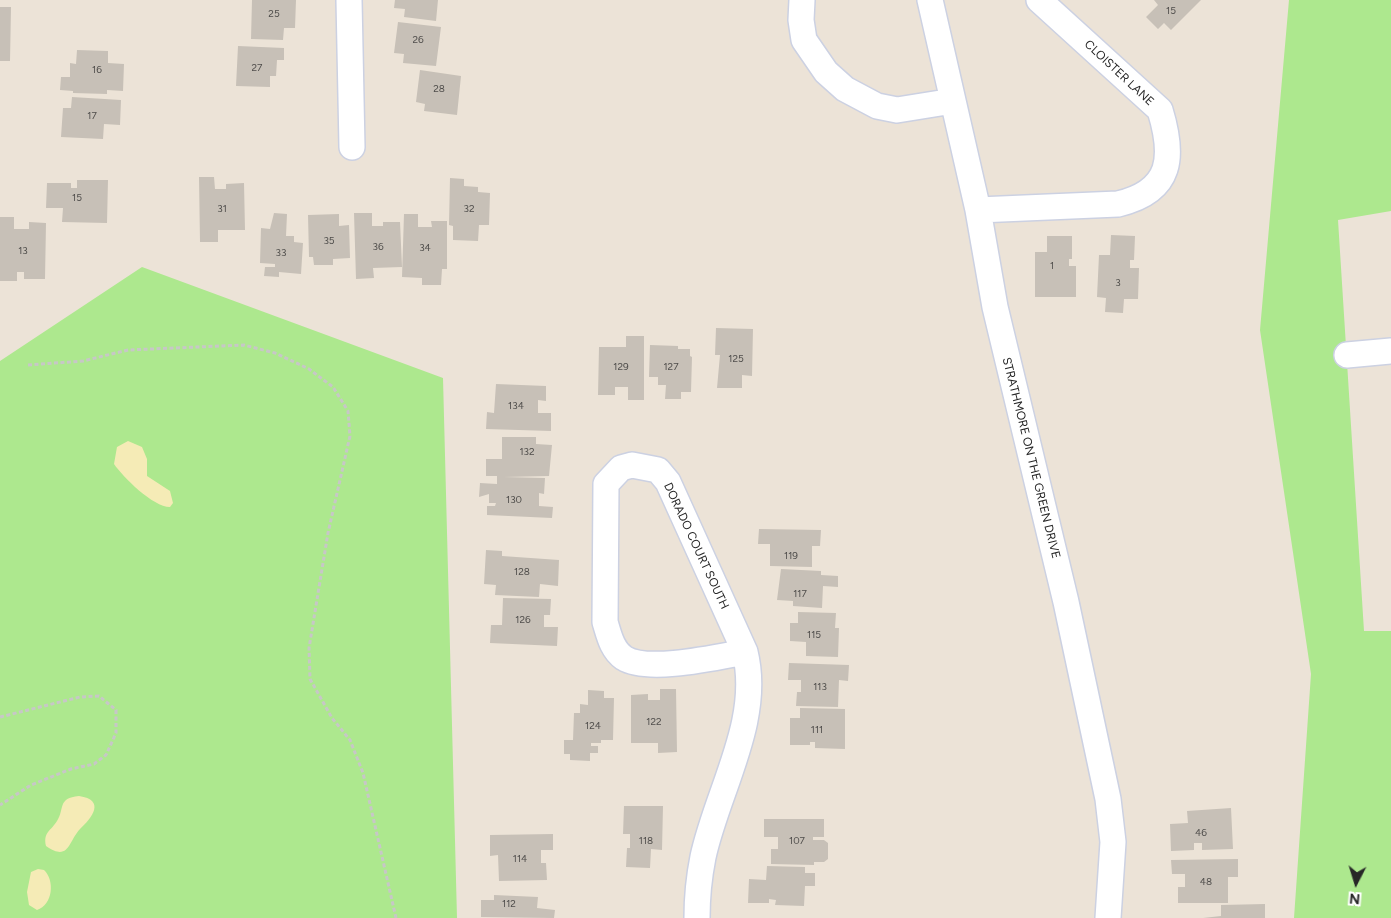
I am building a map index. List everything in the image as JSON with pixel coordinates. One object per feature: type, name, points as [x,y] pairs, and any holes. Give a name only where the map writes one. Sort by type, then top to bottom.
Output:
[{"type":"street","points":[[350,0],[352,147]]},
{"type":"street","points":[[802,0],[801,20],[804,40],[826,72],[844,89],[877,106],[897,110],[953,101]]},
{"type":"street","name":"STRATHMORE ON THE GREEN DRIVE","points":[[930,0],[978,210],[995,307],[1066,602],[1108,799],[1113,842],[1108,918]]},
{"type":"street","name":"CLOISTER LANE","points":[[978,210],[1118,204],[1132,201],[1158,182],[1165,173],[1168,163],[1166,131],[1160,110],[1040,0]]},
{"type":"street","points":[[1347,355],[1391,351]]},
{"type":"street","name":"DORADO COURT SOUTH","points":[[697,918],[704,856],[743,728],[750,673],[745,652],[668,482],[658,470],[645,466],[632,465],[621,468],[606,484],[605,498],[605,622],[610,641],[616,650],[624,658],[632,662],[661,665],[745,652]]},
{"type":"path","points":[[28,364],[83,361],[128,350],[244,345],[275,353],[309,369],[334,387],[348,411],[350,436],[328,533],[311,638],[310,678],[332,718],[350,740],[363,773],[396,918]]},
{"type":"path","points":[[0,717],[80,698],[99,696],[116,710],[116,733],[106,756],[94,764],[71,769],[31,785],[11,800],[0,805]]},
{"type":"green space","points":[[1289,0],[1391,0],[1391,211],[1338,220],[1364,631],[1391,631],[1391,918],[1294,918],[1311,674],[1260,330]]},
{"type":"green space","points":[[142,267],[443,378],[457,918],[0,918],[0,361]]},
{"type":"sand","points":[[128,441],[142,447],[147,459],[147,476],[170,491],[173,503],[170,507],[163,506],[147,497],[114,464],[117,447]]},
{"type":"sand","points":[[79,796],[92,801],[94,805],[94,810],[89,820],[64,851],[59,852],[46,846],[47,835],[57,821],[64,802],[72,797]]},
{"type":"sand","points":[[38,869],[44,870],[48,874],[51,892],[46,903],[37,910],[29,905],[27,892],[31,872]]},
{"type":"building","points":[[252,0],[296,0],[295,28],[284,28],[283,40],[251,39]]},
{"type":"building","points":[[395,0],[438,0],[436,21],[404,17],[405,9],[394,8]]},
{"type":"building","points":[[1154,0],[1201,0],[1171,30],[1164,23],[1158,29],[1146,17],[1158,5]]},
{"type":"building","points":[[0,7],[11,7],[10,61],[0,61]]},
{"type":"building","points":[[398,22],[441,27],[436,66],[403,63],[404,54],[394,53]]},
{"type":"building","points":[[238,46],[284,48],[284,60],[277,60],[276,76],[270,76],[270,87],[236,86]]},
{"type":"building","points":[[77,50],[108,51],[108,63],[124,64],[123,91],[107,90],[107,94],[73,93],[73,91],[60,90],[61,77],[70,77],[70,63],[76,64]]},
{"type":"building","points":[[420,70],[461,76],[457,115],[424,111],[425,104],[416,102]]},
{"type":"building","points":[[72,97],[121,100],[120,125],[104,124],[103,139],[61,137],[63,108],[71,108]]},
{"type":"building","points":[[199,177],[214,177],[215,189],[226,189],[226,184],[244,183],[245,230],[218,230],[218,242],[200,242]]},
{"type":"building","points":[[450,178],[464,179],[464,186],[478,187],[478,192],[490,193],[489,225],[479,225],[478,241],[453,240],[453,226],[449,225]]},
{"type":"building","points":[[77,180],[108,180],[107,223],[62,222],[63,208],[46,208],[47,183],[71,183],[71,188],[77,188]]},
{"type":"building","points":[[274,213],[287,214],[286,236],[294,236],[294,242],[303,243],[301,274],[279,272],[279,277],[264,276],[265,267],[275,267],[275,264],[260,263],[261,228],[270,229]]},
{"type":"building","points":[[354,213],[372,213],[372,226],[383,226],[383,222],[400,222],[402,267],[373,268],[374,278],[356,279]]},
{"type":"building","points":[[339,214],[339,226],[349,225],[350,258],[333,259],[333,265],[314,265],[313,257],[309,257],[308,215]]},
{"type":"building","points":[[404,214],[418,214],[418,227],[432,227],[431,221],[447,221],[447,269],[442,269],[441,285],[422,285],[422,278],[402,277]]},
{"type":"building","points":[[0,217],[14,217],[14,229],[29,229],[29,222],[46,223],[45,279],[24,279],[24,272],[17,272],[17,281],[0,281]]},
{"type":"building","points":[[1111,235],[1135,236],[1134,260],[1130,260],[1130,268],[1139,268],[1138,299],[1124,299],[1123,313],[1105,312],[1106,298],[1097,297],[1099,255],[1110,255]]},
{"type":"building","points":[[1047,236],[1072,236],[1072,259],[1069,259],[1069,266],[1076,266],[1076,297],[1035,297],[1035,252],[1047,252]]},
{"type":"building","points":[[716,328],[753,329],[752,376],[742,375],[742,388],[717,388],[720,355],[715,355]]},
{"type":"building","points":[[626,336],[644,336],[644,400],[628,400],[628,387],[615,387],[615,395],[598,395],[599,347],[626,347]]},
{"type":"building","points":[[650,345],[678,346],[678,349],[690,349],[690,356],[692,357],[691,392],[681,392],[681,399],[665,399],[666,385],[658,385],[658,377],[649,377]]},
{"type":"building","points":[[496,384],[546,386],[546,401],[538,400],[538,413],[551,413],[551,431],[486,429],[487,412],[494,413]]},
{"type":"building","points":[[502,437],[536,437],[536,444],[552,445],[549,476],[504,477],[545,478],[544,494],[539,493],[539,506],[553,507],[552,518],[487,515],[487,506],[495,506],[496,503],[489,503],[489,494],[479,497],[480,483],[497,484],[497,476],[486,476],[486,459],[502,459]]},
{"type":"building","points":[[759,529],[821,530],[820,546],[812,546],[812,567],[770,566],[770,544],[758,544]]},
{"type":"building","points":[[486,550],[502,551],[502,556],[559,560],[558,586],[540,584],[539,597],[495,595],[496,585],[484,584]]},
{"type":"building","points":[[781,569],[821,571],[821,575],[838,576],[838,587],[823,586],[822,608],[793,606],[793,601],[777,600]]},
{"type":"building","points":[[503,598],[551,599],[550,615],[544,615],[544,627],[558,627],[557,646],[490,643],[491,625],[502,625]]},
{"type":"building","points":[[798,612],[836,613],[835,628],[839,628],[838,657],[806,656],[806,642],[790,641],[790,623],[798,623]]},
{"type":"building","points":[[789,663],[849,665],[848,681],[839,680],[838,707],[796,706],[797,692],[801,692],[801,680],[788,680]]},
{"type":"building","points":[[660,689],[676,689],[677,752],[658,753],[658,743],[631,743],[631,695],[648,694],[648,700],[660,700]]},
{"type":"building","points":[[588,690],[604,691],[604,698],[614,698],[613,740],[601,740],[601,743],[591,743],[591,746],[598,746],[598,753],[590,753],[590,761],[570,760],[570,754],[564,754],[564,740],[573,740],[574,713],[580,713],[580,704],[588,705]]},
{"type":"building","points":[[800,708],[845,709],[845,749],[815,748],[815,742],[810,742],[810,745],[790,745],[790,718],[800,718]]},
{"type":"building","points":[[624,806],[663,806],[662,850],[651,849],[650,868],[626,867],[627,848],[630,848],[630,834],[623,834]]},
{"type":"building","points":[[1231,808],[1233,849],[1202,850],[1202,843],[1194,843],[1194,850],[1171,851],[1170,824],[1188,823],[1187,811]]},
{"type":"building","points":[[764,819],[824,819],[824,837],[813,837],[813,840],[824,840],[828,843],[828,859],[824,862],[814,862],[814,865],[771,864],[771,849],[778,849],[778,837],[764,837]]},
{"type":"building","points":[[553,834],[553,850],[541,850],[541,863],[546,863],[547,880],[499,881],[498,855],[490,856],[490,835]]},
{"type":"building","points":[[1238,859],[1238,877],[1228,877],[1228,903],[1178,903],[1178,887],[1185,887],[1185,874],[1172,874],[1171,860]]},
{"type":"building","points":[[767,866],[805,867],[805,873],[815,873],[815,886],[805,886],[804,906],[775,905],[776,900],[769,899],[769,903],[748,903],[749,879],[766,880]]},
{"type":"building","points":[[494,895],[538,897],[537,908],[555,910],[554,918],[481,917],[481,900],[494,900]]},
{"type":"building","points":[[1265,904],[1265,918],[1203,918],[1221,916],[1221,905]]}]
